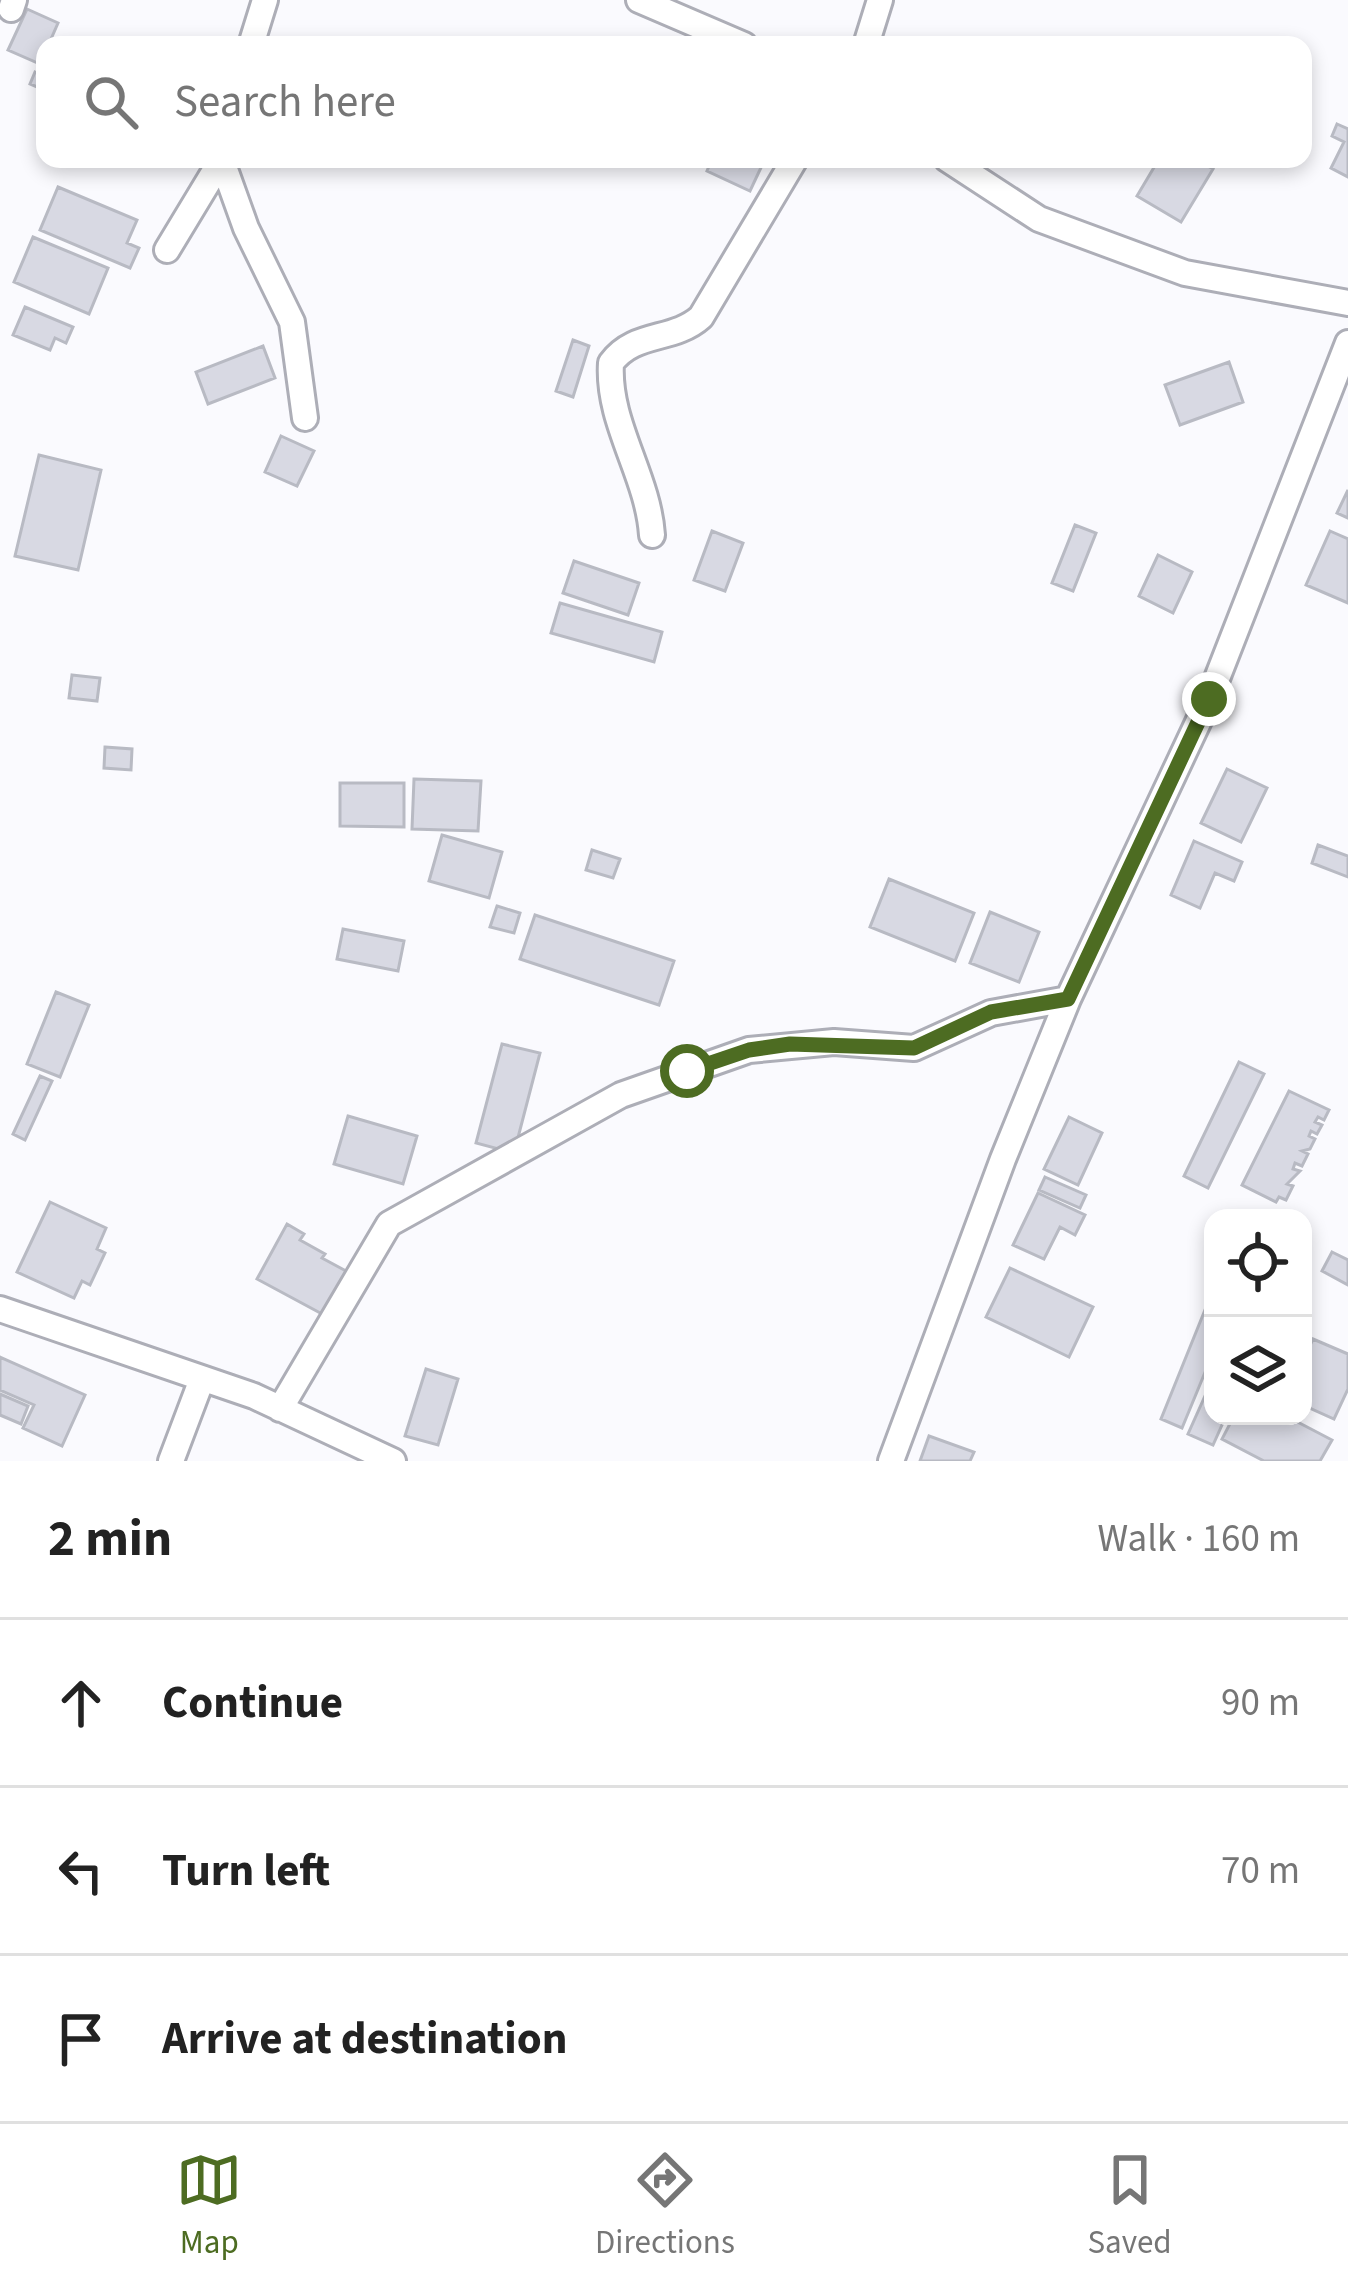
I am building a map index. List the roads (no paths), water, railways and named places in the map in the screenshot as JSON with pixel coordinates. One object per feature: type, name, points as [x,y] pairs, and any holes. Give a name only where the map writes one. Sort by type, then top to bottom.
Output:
[{"type":"street","points":[[254,36],[265,0]]},
{"type":"street","points":[[639,0],[723,36]]},
{"type":"street","points":[[869,36],[880,0]]},
{"type":"street","points":[[167,250],[217,168]]},
{"type":"street","points":[[225,168],[246,228],[292,322],[304,418]]},
{"type":"street","points":[[652,535],[650,498],[609,390],[611,363],[636,340],[675,333],[701,317],[790,168]]},
{"type":"street","points":[[960,168],[1040,219],[1185,274],[1348,303]]},
{"type":"street","points":[[891,1461],[959,1269],[1068,999],[1209,699],[1348,343]]},
{"type":"street","points":[[280,1408],[389,1224],[621,1095],[749,1050],[834,1042],[914,1048],[991,1012],[1068,999]]},
{"type":"street","points":[[0,1309],[280,1408],[393,1461]]},
{"type":"street","points":[[171,1461],[202,1378]]}]
